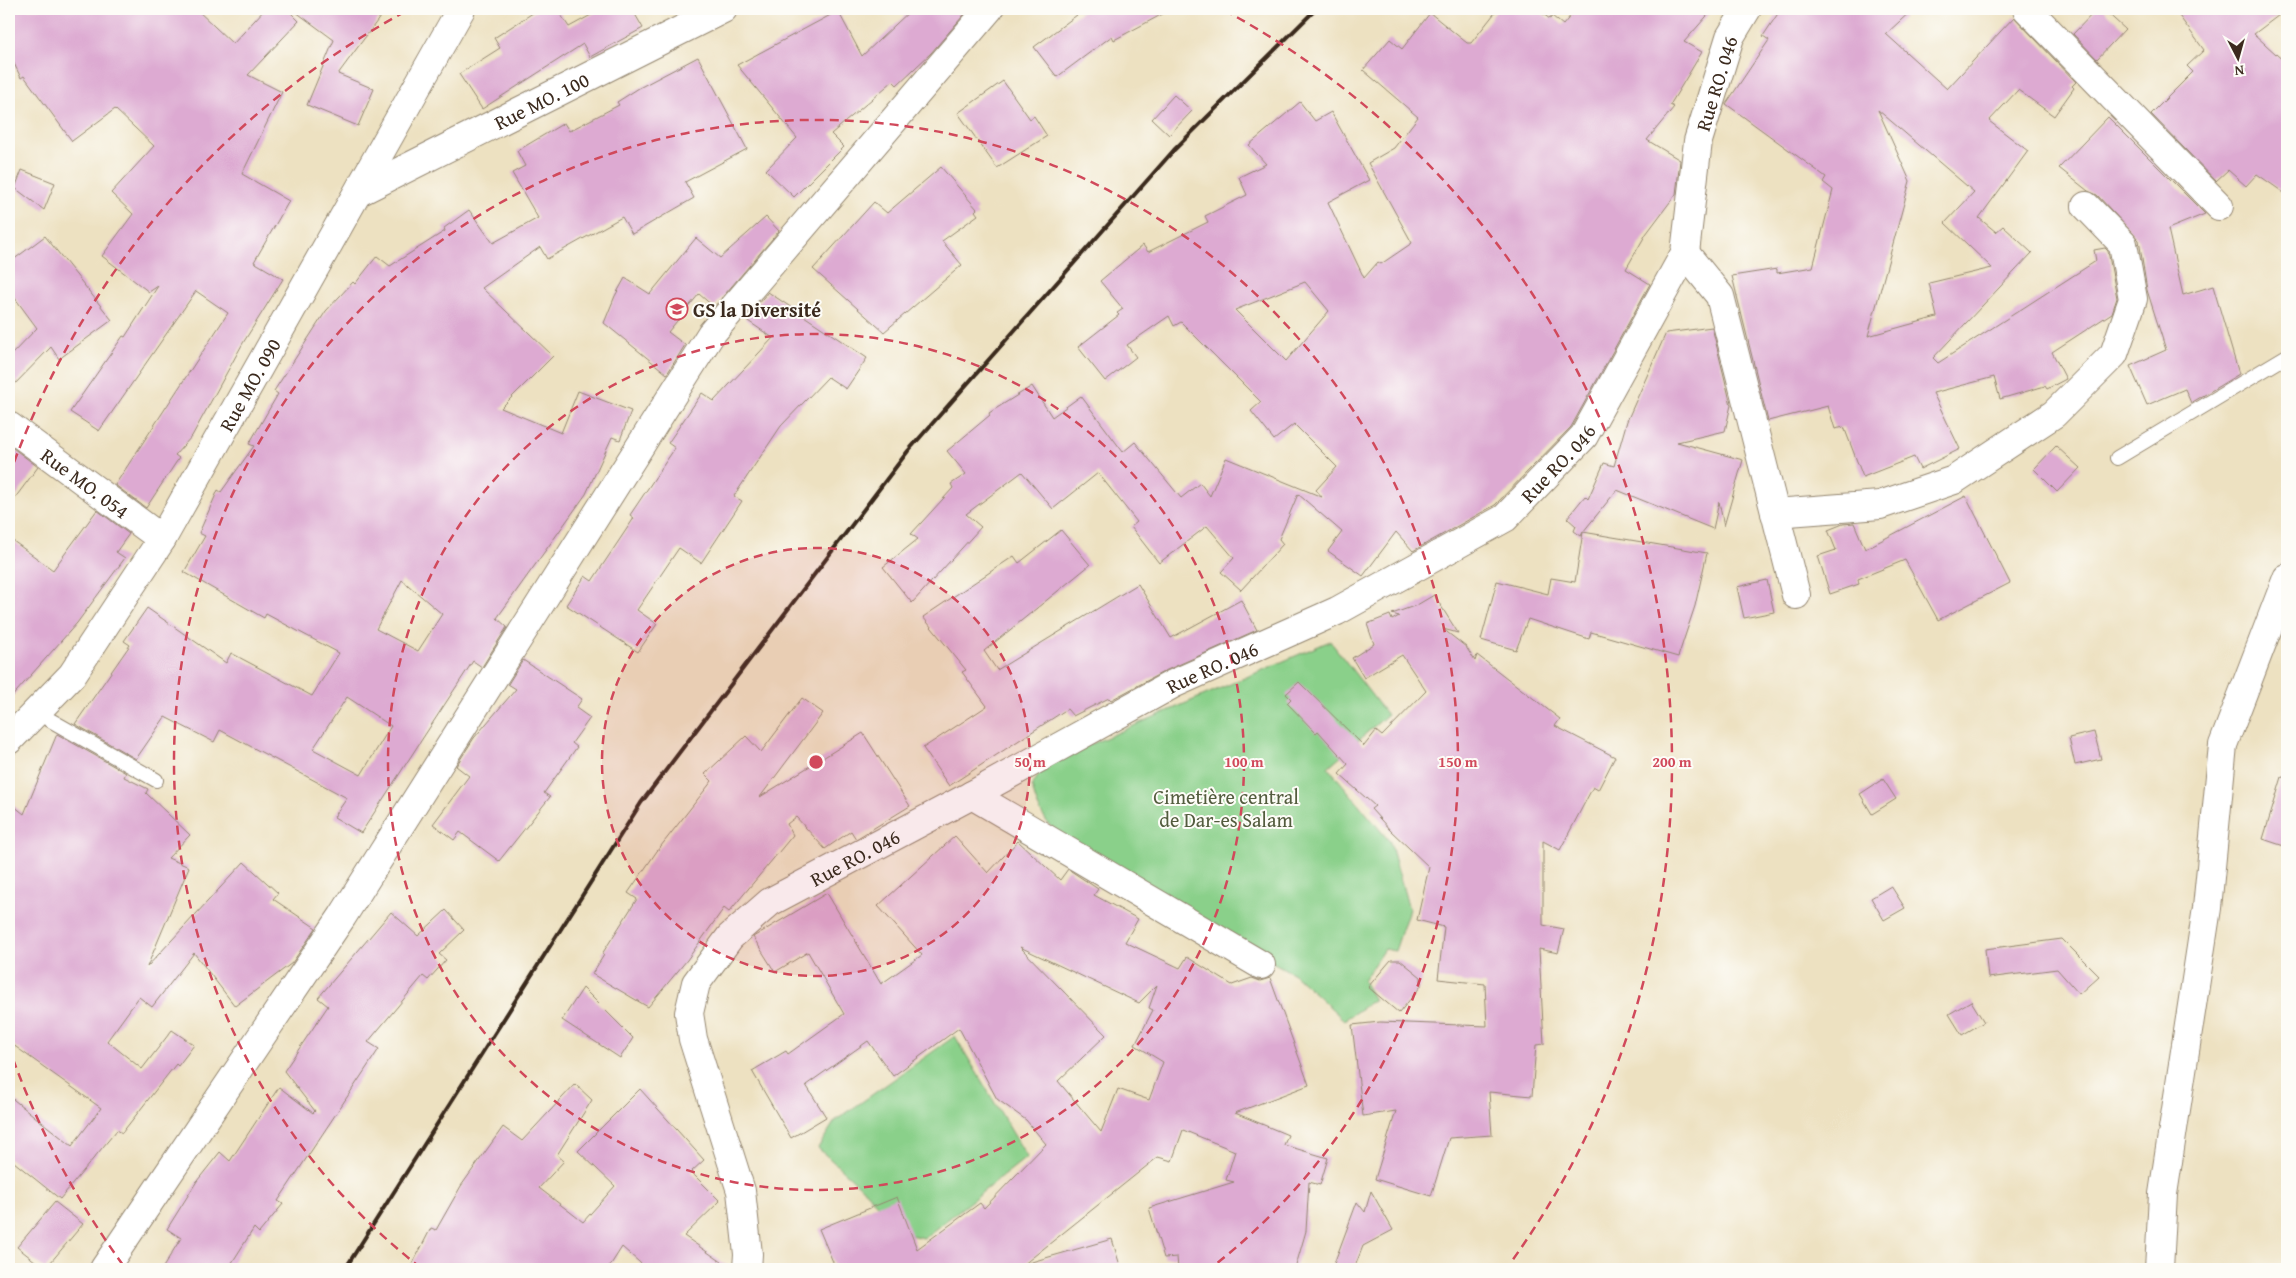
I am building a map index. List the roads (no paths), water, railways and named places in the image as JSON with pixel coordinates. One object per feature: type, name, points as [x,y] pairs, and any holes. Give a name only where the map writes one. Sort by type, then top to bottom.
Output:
[{"type":"street","name":"Rue MO. 100","points":[[359,192],[723,9]]},
{"type":"street","points":[[104,1269],[342,918],[711,334],[989,9]]},
{"type":"street","name":"Rue RO. 046","points":[[747,1269],[748,1254],[741,1191],[693,1040],[688,1013],[696,983],[730,937],[770,902],[972,795],[1172,684],[1337,610],[1505,518],[1584,436],[1685,253],[1698,141],[1730,37],[1747,9]]},
{"type":"street","points":[[2026,9],[2219,206]]},
{"type":"street","name":"Rue MO. 090","points":[[9,740],[72,674],[162,539],[359,192],[455,11]]},
{"type":"street","points":[[1775,513],[1880,505],[1954,480],[2054,414],[2114,354],[2133,299],[2122,244],[2086,206]]},
{"type":"street","points":[[1685,253],[1720,296],[1796,595]]},
{"type":"street","name":"Rue MO. 054","points":[[9,426],[162,539]]},
{"type":"street","points":[[2159,1269],[2163,1194],[2207,908],[2223,745],[2287,578]]},
{"type":"street","points":[[972,795],[1261,965]]},
{"type":"lane","points":[[2117,458],[2287,356]]},
{"type":"lane","points":[[36,712],[156,780]]},
{"type":"railway","points":[[345,1269],[641,803],[908,451],[1174,150],[1316,9]]},
{"type":"place","name":"GS la Diversité","points":[[677,309]]},
{"type":"park label","name":"Cimetière central de Dar-es Salam","points":[[1226,808]]}]
